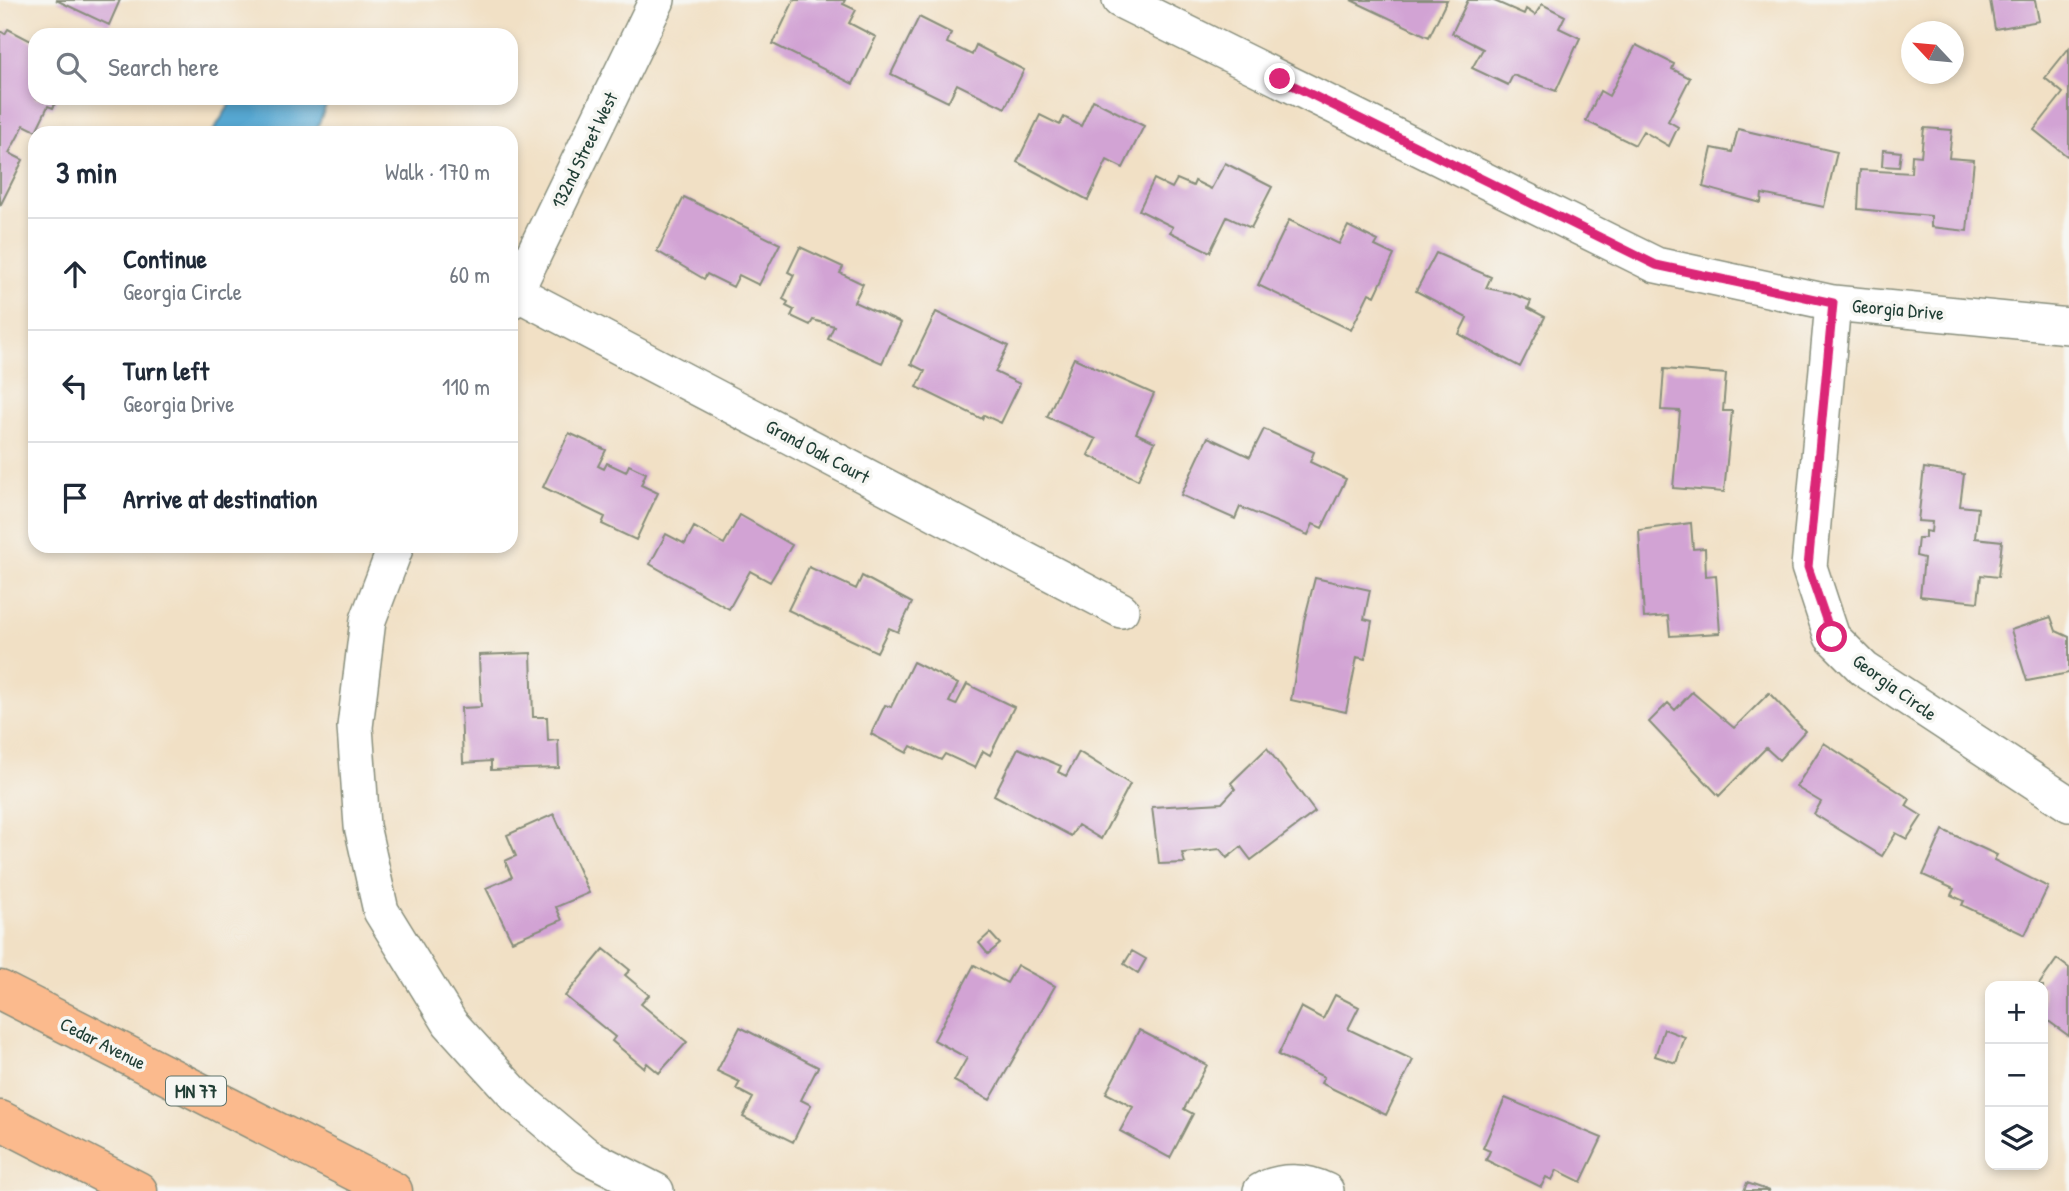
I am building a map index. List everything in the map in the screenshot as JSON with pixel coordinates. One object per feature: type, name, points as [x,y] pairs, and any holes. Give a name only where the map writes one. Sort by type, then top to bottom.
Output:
[{"type":"highway","name":"Cedar Avenue","points":[[0,990],[393,1191]]},
{"type":"highway","points":[[0,1121],[138,1191]]},
{"type":"street","name":"132nd Street West","points":[[518,287],[657,0]]},
{"type":"street","name":"Georgia Drive","points":[[1120,0],[1656,265],[1833,303],[2069,326]]},
{"type":"street","name":"Grand Oak Court","points":[[518,300],[1121,610]]},
{"type":"street","name":"Georgia Circle","points":[[1833,303],[1808,567],[1832,637],[1864,669],[2069,804]]},
{"type":"street","points":[[393,553],[368,620],[355,727],[362,826],[381,911],[450,1023],[517,1097],[587,1156],[656,1191]]},
{"type":"street","points":[[1261,1191],[1270,1185],[1296,1182],[1326,1191]]},
{"type":"water","points":[[230,105],[326,105],[318,126],[216,126]]},
{"type":"building","points":[[56,0],[120,0],[109,25]]},
{"type":"building","points":[[794,0],[845,0],[843,4],[856,10],[849,23],[876,37],[853,84],[773,44]]},
{"type":"building","points":[[1351,0],[1447,0],[1429,37]]},
{"type":"building","points":[[1468,0],[1492,0],[1524,14],[1526,9],[1535,15],[1542,4],[1565,16],[1559,28],[1580,38],[1556,91],[1513,75],[1508,85],[1472,68],[1483,49],[1452,33]]},
{"type":"building","points":[[1990,0],[2035,0],[2039,21],[1995,29]]},
{"type":"building","points":[[919,17],[951,33],[947,43],[972,55],[976,45],[1024,70],[1005,108],[957,84],[948,102],[891,74]]},
{"type":"building","points":[[8,29],[28,39],[28,105],[54,105],[53,108],[48,106],[38,126],[24,125],[9,153],[23,160],[0,206],[0,31],[5,34]]},
{"type":"building","points":[[1636,45],[1674,64],[1672,69],[1690,78],[1668,121],[1678,127],[1669,146],[1643,131],[1635,145],[1586,121],[1600,91],[1609,96]]},
{"type":"building","points":[[2069,48],[2067,156],[2034,130],[2063,93],[2045,78]]},
{"type":"building","points":[[1093,100],[1144,126],[1123,168],[1107,160],[1088,200],[1017,162],[1040,115],[1060,125],[1064,117],[1081,126]]},
{"type":"building","points":[[1924,128],[1952,130],[1949,158],[1974,160],[1967,231],[1931,227],[1931,216],[1858,209],[1860,170],[1911,173],[1912,155],[1921,156]]},
{"type":"building","points":[[1738,129],[1837,152],[1824,207],[1762,194],[1761,203],[1703,187],[1712,148],[1732,152]]},
{"type":"building","points":[[1883,150],[1901,152],[1899,167],[1882,166]]},
{"type":"building","points":[[1225,163],[1272,187],[1251,228],[1227,217],[1210,252],[1170,232],[1173,227],[1139,210],[1154,179],[1172,188],[1177,179],[1193,186],[1195,181],[1211,189]]},
{"type":"building","points":[[684,197],[780,244],[759,285],[739,275],[733,287],[707,274],[704,279],[657,251]]},
{"type":"building","points":[[1289,220],[1339,244],[1348,226],[1378,241],[1375,246],[1394,255],[1375,296],[1369,293],[1351,330],[1258,285]]},
{"type":"building","points":[[800,247],[843,267],[840,273],[863,284],[854,302],[901,323],[882,363],[828,339],[834,326],[813,320],[810,325],[791,316],[794,310],[786,306],[788,302],[783,299],[794,275],[788,272]]},
{"type":"building","points":[[1436,253],[1491,277],[1486,288],[1511,293],[1531,301],[1528,308],[1545,317],[1520,367],[1459,334],[1467,318],[1416,291]]},
{"type":"building","points":[[936,312],[1008,346],[995,372],[1020,384],[1001,423],[984,415],[982,419],[917,387],[925,371],[911,364]]},
{"type":"building","points":[[1074,358],[1154,394],[1136,433],[1155,442],[1138,480],[1088,455],[1096,439],[1047,417]]},
{"type":"building","points":[[1664,369],[1726,374],[1723,411],[1732,411],[1724,492],[1673,488],[1680,411],[1661,410]]},
{"type":"building","points":[[1264,429],[1314,452],[1310,462],[1346,479],[1322,528],[1313,524],[1308,535],[1240,507],[1235,519],[1181,495],[1208,437],[1250,457]]},
{"type":"building","points":[[569,433],[606,450],[598,466],[604,469],[607,463],[626,472],[629,465],[646,473],[641,485],[658,493],[636,540],[602,524],[605,517],[543,487]]},
{"type":"building","points":[[1924,468],[1964,474],[1960,506],[1978,508],[1975,538],[2002,541],[1998,577],[1981,575],[1978,602],[1920,596],[1924,558],[1916,556],[1918,538],[1925,538],[1925,531],[1931,532],[1932,522],[1918,521]]},
{"type":"building","points":[[740,515],[792,545],[770,582],[750,571],[729,609],[650,564],[666,534],[685,544],[694,527],[724,544]]},
{"type":"building","points":[[1691,523],[1693,549],[1705,548],[1706,576],[1716,575],[1720,633],[1670,636],[1668,616],[1644,618],[1639,530]]},
{"type":"building","points":[[809,567],[856,589],[862,576],[912,603],[898,632],[889,628],[877,652],[788,610]]},
{"type":"building","points":[[1315,578],[1370,590],[1364,619],[1372,621],[1365,659],[1357,657],[1346,712],[1291,700],[1304,621]]},
{"type":"building","points":[[2051,617],[2056,631],[2069,637],[2069,673],[2027,681],[2011,630]]},
{"type":"building","points":[[531,653],[533,717],[547,717],[548,741],[558,740],[559,768],[491,770],[491,761],[463,763],[461,708],[481,707],[479,655]]},
{"type":"building","points":[[913,662],[958,684],[949,702],[956,705],[967,684],[1014,707],[990,755],[983,751],[975,768],[945,754],[941,760],[911,746],[907,753],[871,734],[885,705],[891,707]]},
{"type":"building","points":[[1692,692],[1734,728],[1769,693],[1805,731],[1779,760],[1766,748],[1719,796],[1649,722],[1668,703],[1675,710]]},
{"type":"building","points":[[1824,743],[1910,799],[1906,806],[1922,816],[1907,839],[1896,833],[1882,856],[1814,814],[1821,802],[1796,787]]},
{"type":"building","points":[[1018,748],[1061,766],[1058,772],[1066,776],[1079,752],[1130,784],[1101,839],[1078,825],[1071,836],[994,795]]},
{"type":"building","points":[[1267,748],[1315,812],[1251,860],[1241,847],[1227,858],[1220,849],[1182,853],[1185,863],[1159,864],[1152,807],[1222,803],[1235,789],[1231,783]]},
{"type":"building","points":[[554,814],[589,893],[556,907],[562,920],[512,941],[486,888],[512,877],[505,861],[516,856],[507,835]]},
{"type":"building","points":[[1943,830],[1997,855],[1994,860],[2048,887],[2025,935],[1962,905],[1964,901],[1951,895],[1954,889],[1923,875]]},
{"type":"building","points":[[990,933],[1000,944],[988,954],[979,943]]},
{"type":"building","points":[[604,949],[630,970],[625,975],[649,995],[641,1004],[687,1042],[659,1073],[647,1063],[644,1068],[612,1041],[615,1037],[565,996]]},
{"type":"building","points":[[1132,951],[1146,959],[1138,973],[1124,964]]},
{"type":"building","points":[[2057,959],[2069,968],[2069,1036],[2048,1021],[2048,981],[2042,981]]},
{"type":"building","points":[[974,965],[1007,983],[1017,965],[1055,986],[990,1100],[954,1081],[967,1058],[934,1040]]},
{"type":"building","points":[[1335,995],[1359,1007],[1348,1029],[1413,1060],[1386,1115],[1321,1083],[1324,1077],[1278,1055],[1301,1007],[1323,1019]]},
{"type":"building","points":[[740,1027],[818,1067],[801,1100],[811,1105],[793,1142],[743,1117],[753,1098],[736,1089],[740,1082],[717,1071]]},
{"type":"building","points":[[1664,1029],[1685,1037],[1676,1063],[1655,1056]]},
{"type":"building","points":[[1139,1030],[1207,1065],[1184,1109],[1193,1114],[1170,1158],[1120,1131],[1133,1107],[1106,1093]]},
{"type":"building","points":[[1505,1098],[1602,1138],[1581,1182],[1557,1170],[1552,1180],[1546,1177],[1541,1187],[1486,1160],[1490,1151],[1483,1148]]},
{"type":"building","points":[[1747,1183],[1770,1191],[1744,1191]]},
{"type":"route","points":[[1280,79],[1656,265],[1833,303],[1808,567],[1832,637]]}]
